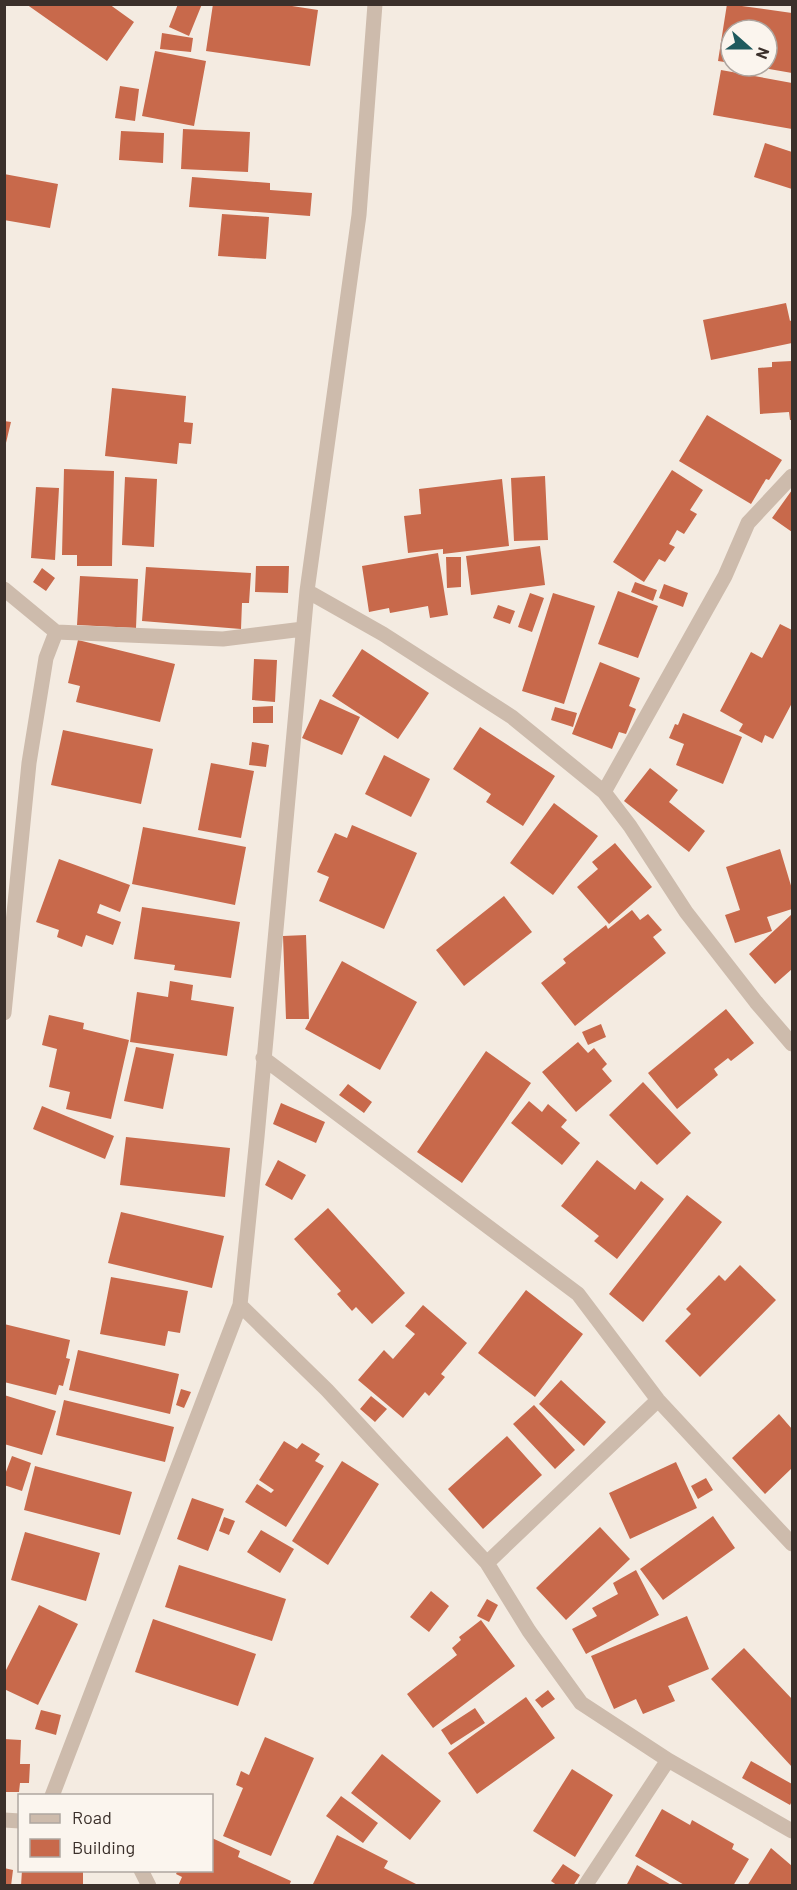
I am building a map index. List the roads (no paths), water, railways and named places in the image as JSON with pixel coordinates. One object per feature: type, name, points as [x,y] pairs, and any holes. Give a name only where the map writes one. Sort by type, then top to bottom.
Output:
[{"type":"street","points":[[53,1794],[240,1305],[303,629],[360,215],[375,4]]},
{"type":"street","points":[[604,792],[725,576],[748,523],[792,476]]},
{"type":"street","points":[[4,589],[56,632],[223,639],[303,629]]},
{"type":"street","points":[[307,591],[383,634],[512,717],[604,792],[630,826],[686,912],[792,1044]]},
{"type":"street","points":[[4,1013],[29,763],[46,658],[56,632]]},
{"type":"street","points":[[263,1058],[578,1294],[658,1400],[792,1544]]},
{"type":"street","points":[[240,1305],[327,1390],[487,1563],[529,1631],[581,1703],[668,1760],[792,1831]]},
{"type":"street","points":[[487,1563],[658,1400]]},
{"type":"street","points":[[585,1886],[668,1760]]},
{"type":"street","points":[[142,1872],[149,1886]]}]
